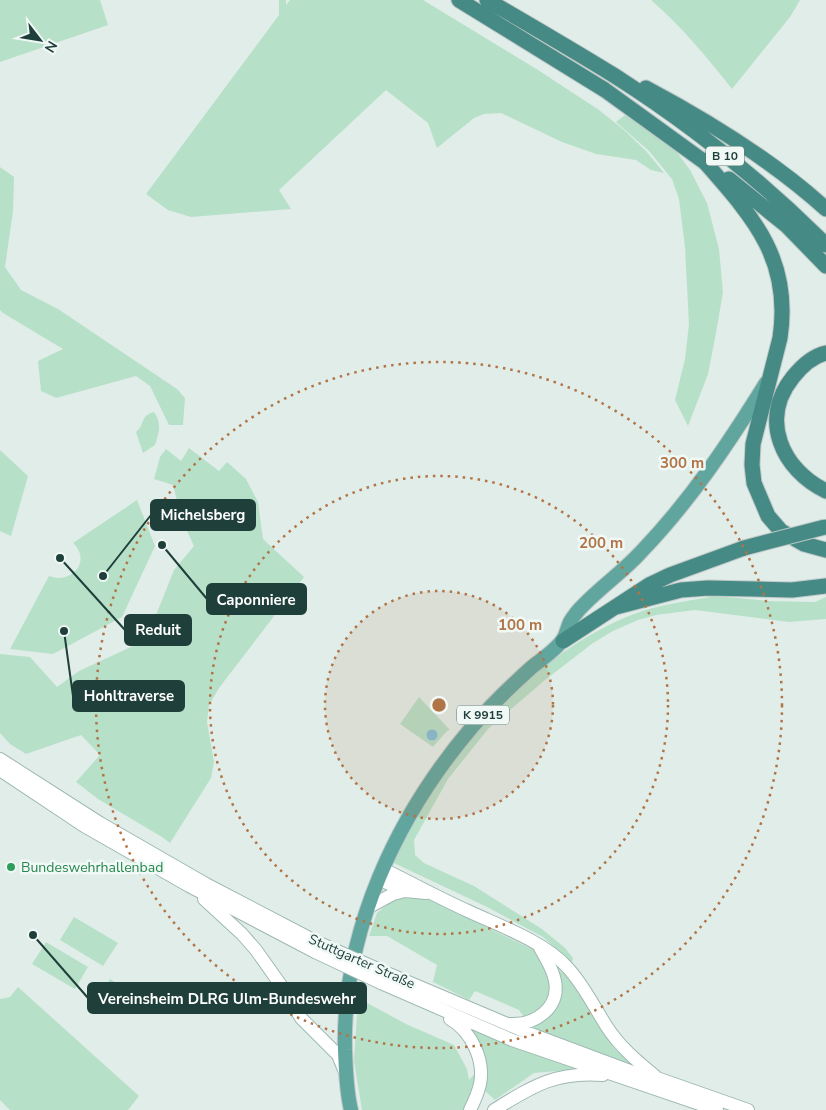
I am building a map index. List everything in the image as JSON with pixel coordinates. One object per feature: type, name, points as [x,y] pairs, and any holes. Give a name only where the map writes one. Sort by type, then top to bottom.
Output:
[{"type":"highway","name":"B 10","points":[[459,0],[605,90],[703,160],[786,226],[826,266]]},
{"type":"highway","name":"B 10","points":[[487,0],[616,77],[721,153],[797,216],[826,245]]},
{"type":"highway","points":[[616,77],[644,87],[710,123],[777,169],[826,210]]},
{"type":"highway","points":[[703,160],[744,206],[760,230],[771,253],[780,291],[782,322],[771,376],[753,444],[752,465],[754,483],[768,516],[781,531],[804,544],[826,550]]},
{"type":"highway","points":[[826,353],[810,361],[789,382],[783,395],[777,423],[778,436],[790,463],[807,480],[826,491]]},
{"type":"highway","name":"K 9915","points":[[563,641],[649,586],[670,575],[744,548],[826,527]]},
{"type":"highway","name":"K 9915","points":[[616,607],[681,590],[708,588],[792,590],[826,586]]},
{"type":"main road","points":[[563,641],[570,622],[580,608],[623,571],[679,509],[708,472],[771,376]]},
{"type":"main road","name":"K 9915","points":[[351,1110],[346,1074],[344,1026],[348,982],[380,874],[409,817],[429,784],[452,752],[474,724],[501,696],[563,641]]},
{"type":"main road","name":"Stuttgarter Straße","points":[[0,758],[100,823],[316,947]]},
{"type":"main road","name":"Stuttgarter Straße","points":[[0,770],[84,826],[189,886],[512,1040],[717,1110]]},
{"type":"main road","points":[[380,874],[405,890],[431,894]]},
{"type":"main road","points":[[380,874],[416,885],[539,946],[555,956],[591,999],[608,1028],[628,1054],[657,1078]]},
{"type":"main road","points":[[189,886],[242,934],[256,950],[285,991],[301,1018],[318,1037],[338,1054],[346,1074]]},
{"type":"main road","points":[[369,907],[393,894],[405,890]]},
{"type":"main road","points":[[509,1024],[522,1024],[534,1021],[552,1002],[556,992],[552,970],[539,946]]},
{"type":"main road","points":[[382,977],[459,1024],[468,1034],[480,1062],[481,1082],[470,1110]]},
{"type":"main road","name":"Stuttgarter Straße","points":[[382,977],[633,1072],[657,1078],[748,1110]]},
{"type":"main road","points":[[494,1110],[530,1088],[559,1077],[581,1074],[627,1079]]},
{"type":"green space","points":[[0,0],[100,0],[108,25],[0,62]]},
{"type":"green space","points":[[279,0],[286,0],[286,5],[290,0],[423,0],[538,70],[599,110],[646,151],[664,173],[651,170],[636,160],[596,154],[562,142],[501,113],[484,114],[474,118],[437,148],[428,123],[386,90],[279,190],[291,209],[191,217],[168,210],[146,194],[279,15]]},
{"type":"green space","points":[[651,0],[800,0],[790,17],[732,89],[694,43]]},
{"type":"green space","points":[[625,115],[671,144],[690,170],[707,203],[719,249],[723,292],[716,333],[708,374],[688,426],[675,400],[685,359],[689,324],[685,247],[679,199],[672,179],[649,151],[616,122]]},
{"type":"green space","points":[[0,167],[14,177],[13,211],[5,267],[21,290],[58,309],[177,389],[185,398],[183,425],[169,425],[150,386],[136,376],[56,398],[41,391],[38,361],[63,349],[0,310]]},
{"type":"green space","points":[[154,412],[159,424],[158,436],[155,445],[143,453],[136,432],[144,418]]},
{"type":"green space","points":[[189,448],[219,471],[227,462],[246,479],[258,502],[263,539],[304,577],[219,688],[209,705],[207,722],[214,762],[211,778],[170,843],[98,799],[76,782],[100,755],[81,735],[26,754],[10,744],[0,733],[0,654],[30,657],[57,687],[79,671],[146,640],[174,570],[194,546],[182,520],[173,485],[154,479],[160,457],[166,449],[181,461]]},
{"type":"green space","points":[[0,450],[28,476],[11,536],[0,531]]},
{"type":"green space","points":[[137,500],[155,546],[122,617],[53,654],[10,649],[49,576],[65,577],[77,569],[80,557],[73,543]]},
{"type":"green space","points":[[716,596],[768,601],[815,602],[826,597],[826,619],[789,622],[695,610],[656,615],[638,620],[613,631],[593,643],[545,680],[488,729],[448,779],[414,840],[415,855],[424,863],[474,886],[542,929],[565,948],[573,958],[572,963],[543,937],[487,907],[394,863],[412,825],[435,787],[492,716],[524,684],[559,655],[596,632],[634,614],[664,605]]},
{"type":"green space","points":[[419,697],[450,730],[433,747],[400,724]]},
{"type":"green space","points":[[398,896],[423,897],[534,950],[569,978],[614,1048],[631,1064],[532,1028],[519,1010],[475,991],[469,1000],[433,982],[437,965],[387,936],[369,936],[377,913]]},
{"type":"green space","points":[[74,917],[118,943],[103,966],[60,940]]},
{"type":"green space","points":[[46,942],[88,967],[75,989],[32,964]]},
{"type":"green space","points":[[110,979],[121,986],[109,1005],[98,999]]},
{"type":"green space","points":[[18,987],[139,1096],[128,1110],[10,1110],[0,1100],[0,999],[10,997]]},
{"type":"green space","points":[[358,998],[406,1024],[454,1045],[467,1069],[469,1080],[475,1073],[470,1029],[581,1069],[534,1073],[495,1100],[485,1091],[466,1110],[362,1110],[354,1061]]},
{"type":"water","points":[[432,729],[438,735],[432,741],[426,735]]},
{"type":"place","name":"Caponniere","points":[[162,545]]},
{"type":"place","name":"Reduit","points":[[60,558]]},
{"type":"place","name":"Michelsberg","points":[[103,576]]},
{"type":"place","name":"Hohltraverse","points":[[64,631]]},
{"type":"place","name":"Bundeswehrhallenbad","points":[[11,867]]},
{"type":"place","name":"Vereinsheim DLRG Ulm-Bundeswehr","points":[[33,935]]}]
